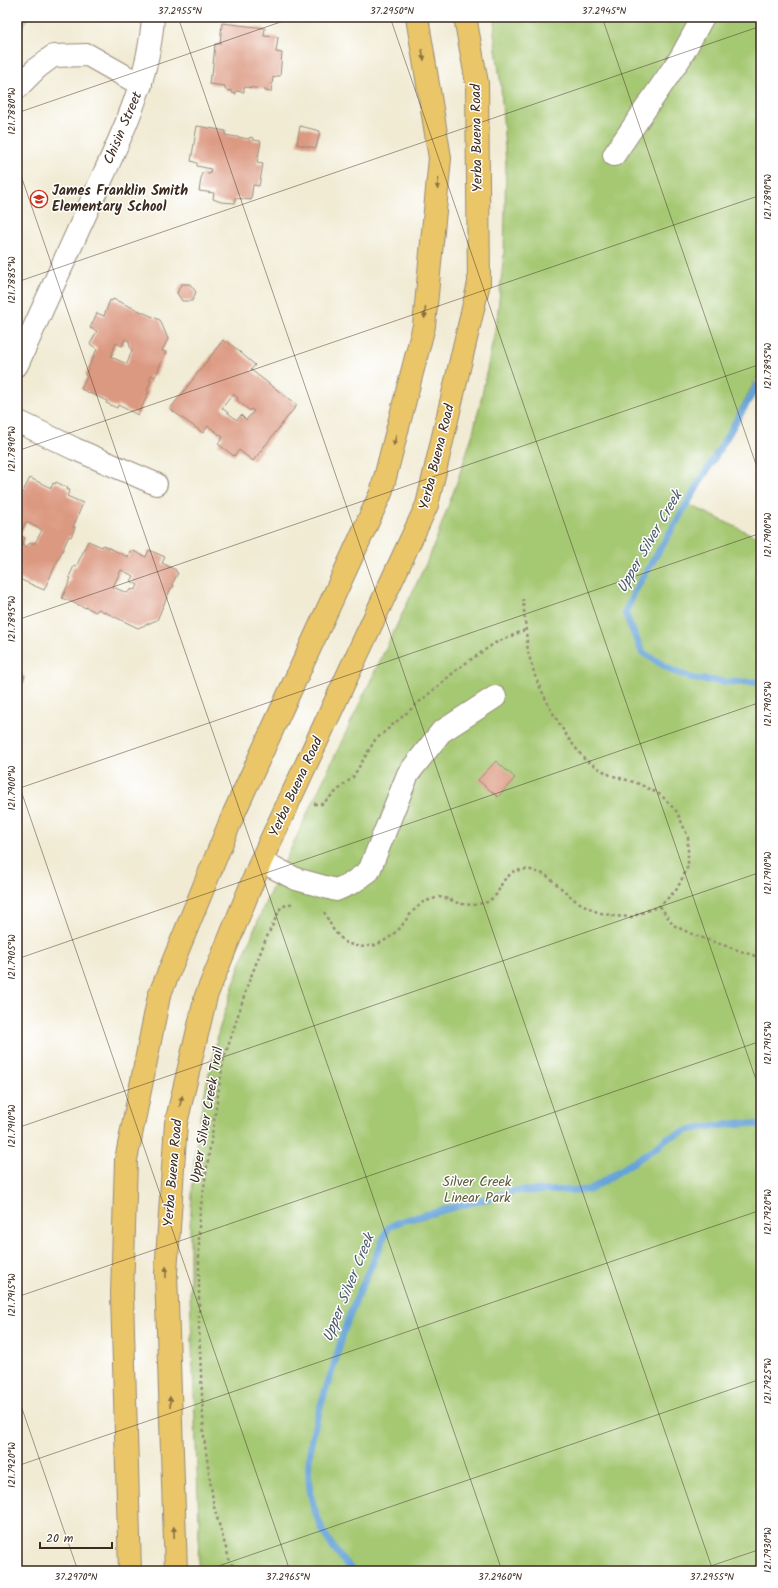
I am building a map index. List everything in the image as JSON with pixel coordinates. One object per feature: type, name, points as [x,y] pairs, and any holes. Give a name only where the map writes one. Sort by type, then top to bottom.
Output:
[{"type":"main road","points":[[130,1571],[122,1295],[126,1160],[159,996],[234,813],[381,493],[424,326],[440,158],[417,17]]},
{"type":"main road","name":"Yerba Buena Road","points":[[176,1571],[166,1273],[176,1123],[206,996],[261,861],[427,505],[479,283],[477,83],[465,17]]},
{"type":"street","name":"Chisin Street","points":[[17,365],[123,132],[141,85],[152,34],[153,17]]},
{"type":"street","points":[[614,155],[681,57],[703,17]]},
{"type":"street","points":[[17,88],[37,68],[52,56],[88,55],[141,85]]},
{"type":"street","points":[[17,421],[156,484]]},
{"type":"street","points":[[261,861],[296,879],[336,890],[358,879],[369,871],[408,774],[441,732],[495,697]]},
{"type":"path","points":[[319,908],[325,913],[334,931],[346,943],[360,947],[376,945],[389,938],[423,902],[439,897],[466,905],[488,902],[497,894],[503,881],[514,871],[528,869],[546,875],[576,900],[598,912],[614,916],[631,916],[660,906],[677,890],[688,866],[688,837],[677,812],[661,794],[637,783],[610,775],[585,760],[568,738],[554,716],[536,679],[528,652],[523,599]]},
{"type":"path","points":[[289,802],[322,804],[353,777],[375,740],[460,667],[495,643],[525,630]]},
{"type":"path","points":[[281,907],[299,901]]},
{"type":"path","name":"Upper Silver Creek Trail","points":[[236,1571],[230,1562],[214,1507],[204,1438],[199,1329],[199,1219],[223,1062],[248,984],[265,941],[281,907],[285,903]]},
{"type":"path","points":[[660,906],[673,925],[694,935],[761,958]]},
{"type":"green space","points":[[17,17],[28,17],[17,38]]},
{"type":"green space","name":"Silver Creek Linear Park","points":[[496,17],[761,17],[761,370],[688,504],[761,539],[761,1571],[198,1571],[199,1521],[190,1294],[190,1226],[194,1161],[203,1100],[219,1030],[241,962],[266,901],[431,553],[472,436],[481,400],[497,319],[504,253],[506,166],[501,87],[494,33]]},
{"type":"building","points":[[222,23],[265,28],[264,36],[278,37],[276,52],[282,53],[280,76],[276,76],[275,78],[273,77],[271,92],[265,91],[265,89],[244,87],[244,92],[236,91],[236,94],[232,93],[232,91],[225,90],[225,86],[209,84],[210,75],[212,75],[215,44],[220,44]]},
{"type":"building","points":[[197,126],[226,131],[225,135],[249,139],[250,137],[253,138],[253,140],[261,141],[257,163],[263,164],[259,186],[253,185],[251,200],[235,198],[235,203],[221,202],[213,199],[214,193],[199,191],[202,173],[210,174],[211,169],[197,166],[197,163],[191,161]]},
{"type":"building","points":[[300,126],[320,131],[316,148],[297,144]]},
{"type":"building","points":[[181,284],[190,284],[196,292],[192,301],[182,301],[177,293]]},
{"type":"building","points":[[113,299],[160,320],[168,339],[162,351],[166,352],[155,377],[151,375],[149,380],[151,380],[147,391],[149,392],[138,415],[118,405],[117,408],[106,403],[107,401],[81,389],[87,376],[85,375],[97,349],[90,344],[97,331],[90,328],[97,313],[104,316],[110,300],[112,301]],"holes":[[[125,339],[129,341],[132,350],[127,364],[111,357],[116,343],[122,346]]]},
{"type":"building","points":[[223,340],[226,343],[227,341],[255,365],[251,370],[297,405],[253,461],[239,450],[234,456],[218,444],[223,437],[208,426],[203,433],[170,409]],"holes":[[[233,394],[238,398],[237,400],[250,411],[251,409],[254,411],[246,420],[241,415],[237,420],[222,408]]]},
{"type":"building","points":[[30,478],[51,488],[53,483],[55,484],[56,482],[68,488],[67,490],[70,490],[67,496],[83,503],[73,527],[75,527],[71,537],[69,536],[44,590],[17,578],[17,503]],"holes":[[[26,522],[42,530],[35,543],[30,543],[26,547],[22,545],[25,538],[20,535]]]},
{"type":"building","points":[[88,541],[102,547],[103,545],[128,557],[130,551],[133,551],[146,557],[149,550],[165,557],[162,563],[176,570],[178,573],[172,584],[174,585],[171,588],[157,620],[138,628],[98,609],[96,612],[62,598],[71,578],[69,577],[74,566],[76,567]],"holes":[[[121,570],[134,576],[131,581],[138,585],[136,589],[130,590],[127,593],[113,587]]]},
{"type":"building","points":[[17,673],[25,676],[17,696]]},
{"type":"building","points":[[496,761],[515,778],[498,797],[478,780]]},
{"type":"waterway","name":"Upper Silver Creek","points":[[761,382],[757,386],[635,591],[625,613],[642,652],[673,671],[695,679],[730,682],[761,682]]},
{"type":"waterway","name":"Upper Silver Creek","points":[[353,1571],[337,1553],[320,1524],[312,1502],[309,1461],[313,1433],[347,1322],[388,1228],[399,1222],[515,1191],[590,1190],[657,1147],[667,1138],[692,1129],[741,1123],[761,1125]]},
{"type":"place","name":"James Franklin Smith Elementary School","points":[[39,199]]}]
